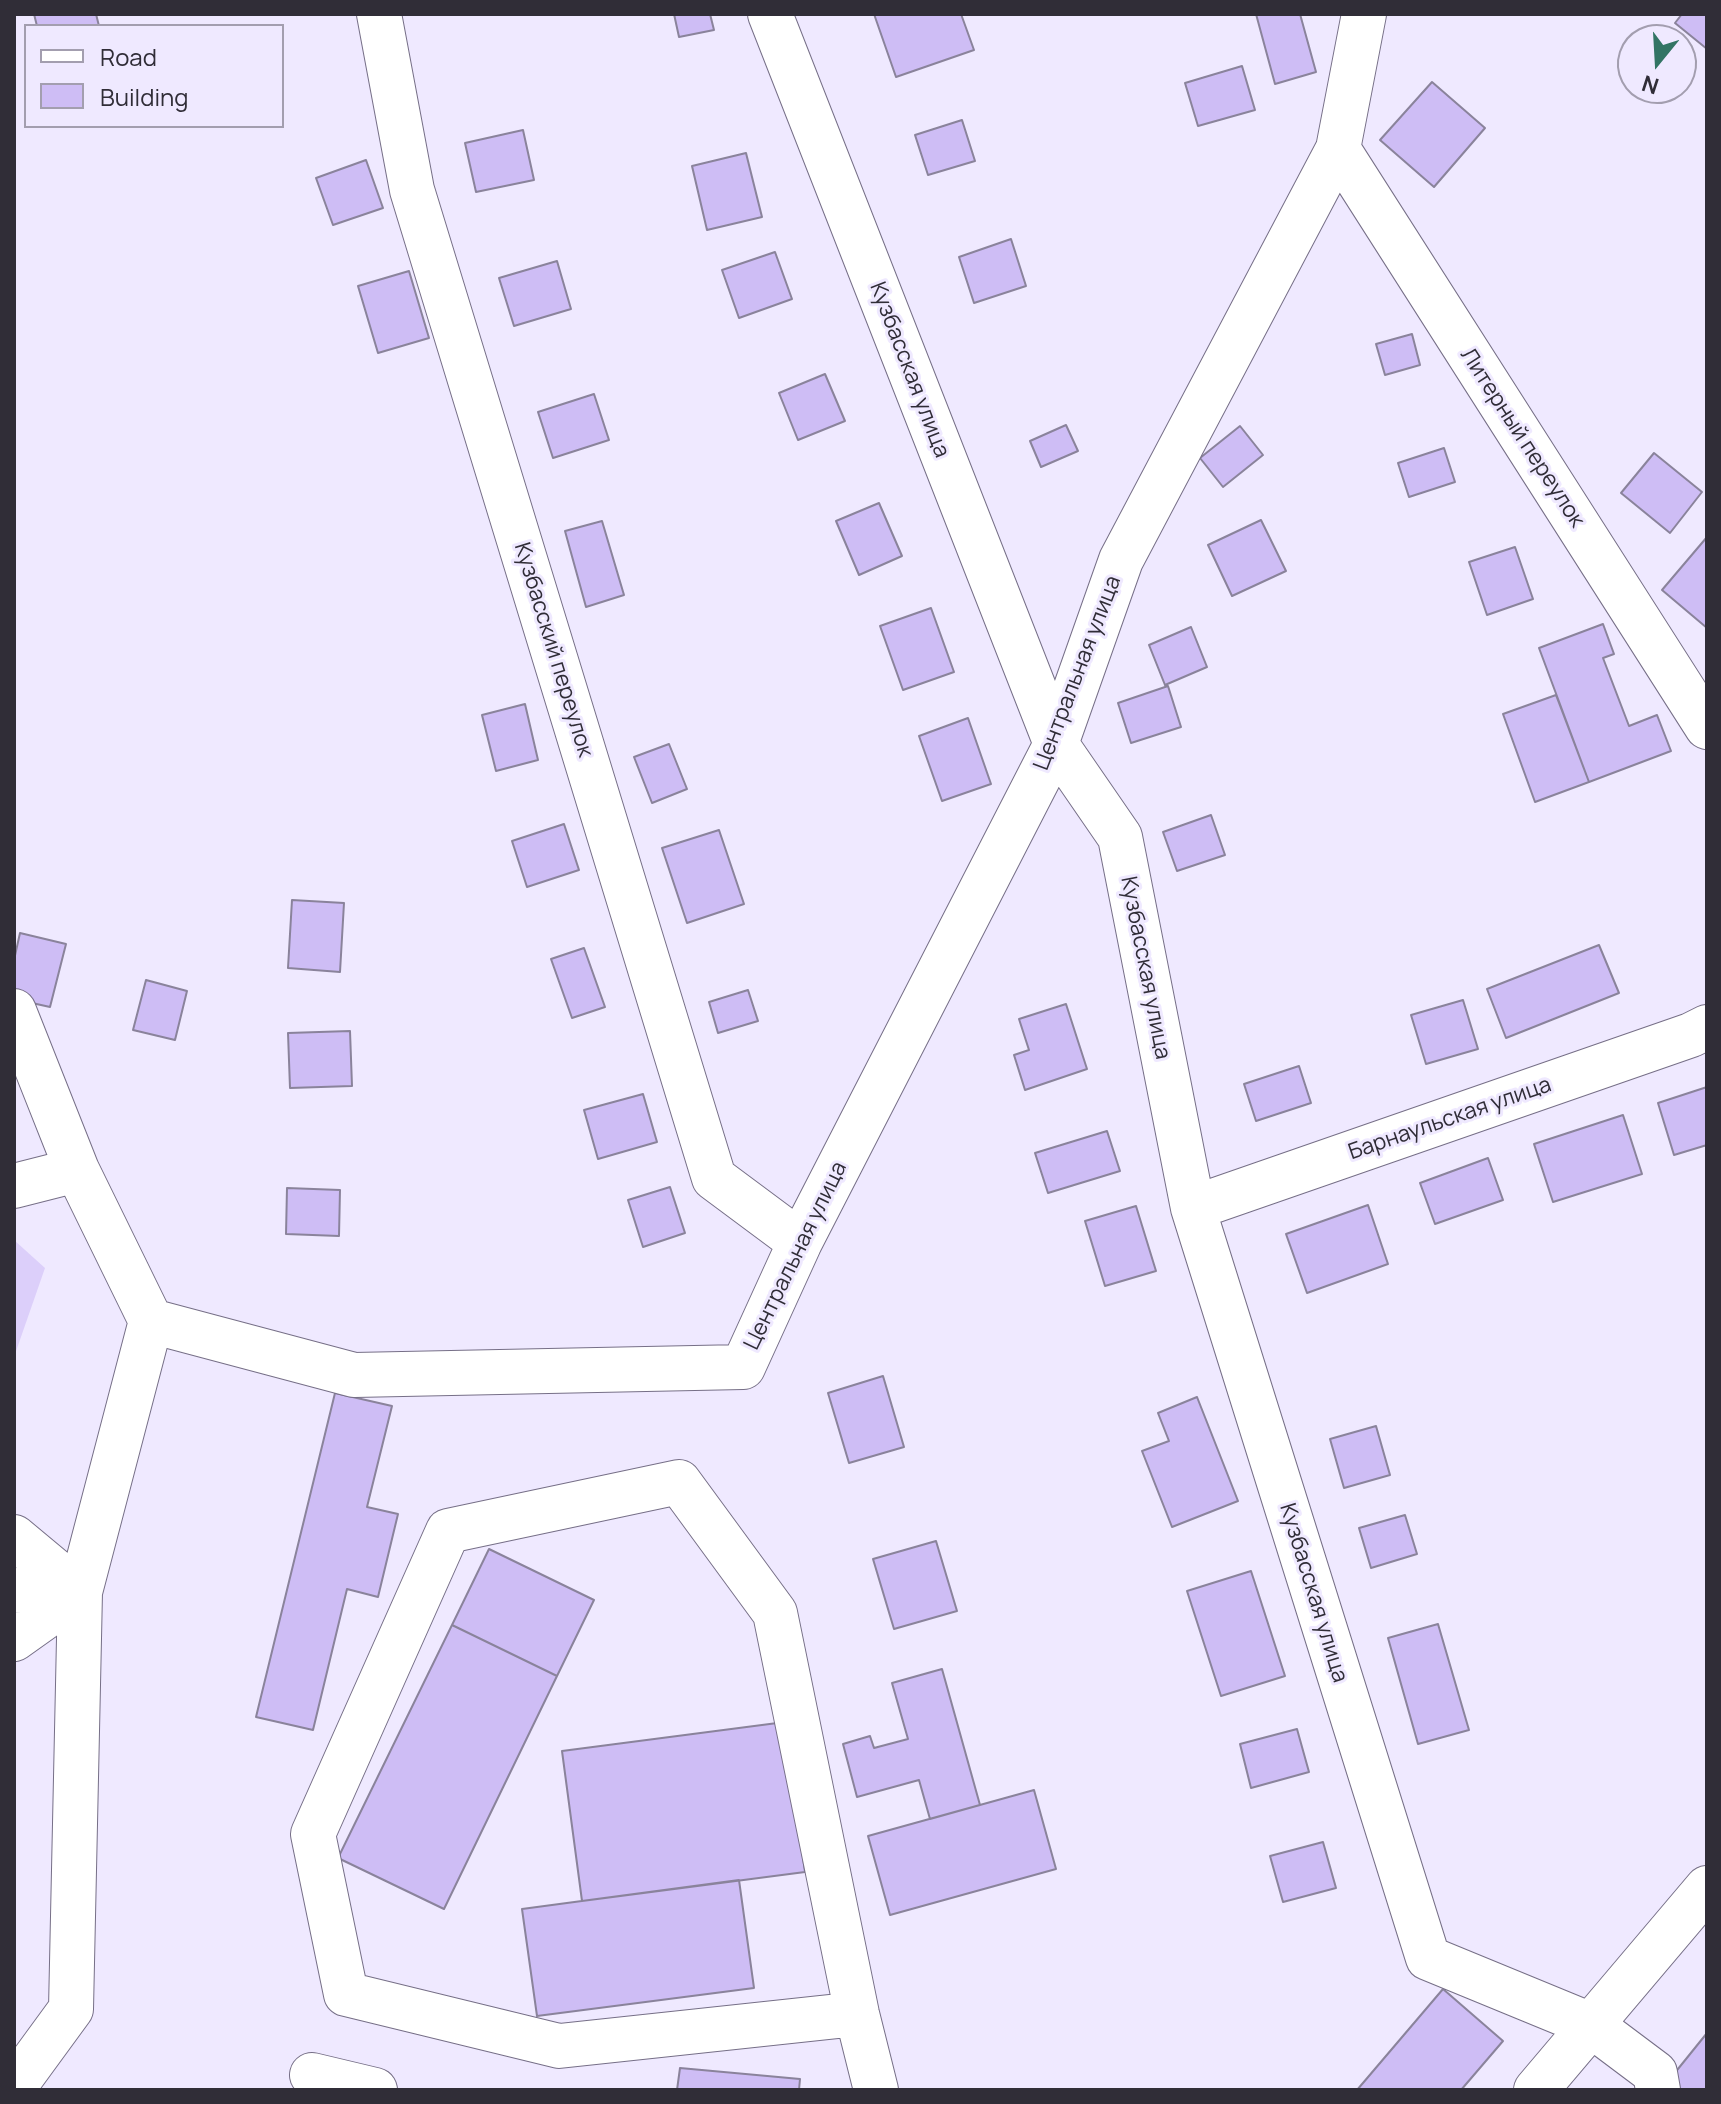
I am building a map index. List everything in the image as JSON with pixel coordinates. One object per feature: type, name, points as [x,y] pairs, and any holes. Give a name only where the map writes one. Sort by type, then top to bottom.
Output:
[{"type":"street","name":"Кузбасский переулок","points":[[379,14],[412,190],[714,1178],[800,1242]]},
{"type":"street","name":"Кузбасская улица","points":[[770,14],[1056,744],[1120,837],[1193,1208],[1428,1958],[1591,2025]]},
{"type":"street","name":"Центральная улица","points":[[151,1321],[354,1375],[743,1367],[800,1242],[1056,744],[1121,560],[1338,149],[1364,14]]},
{"type":"street","name":"Литерный переулок","points":[[1338,149],[1707,727]]},
{"type":"street","points":[[14,1011],[77,1170],[151,1321],[80,1592],[71,2009],[14,2087]]},
{"type":"street","name":"Барнаульская улица","points":[[1193,1208],[1676,1041],[1707,1027]]},
{"type":"street","points":[[14,1186],[77,1170]]},
{"type":"street","points":[[857,2014],[559,2046],[346,1994],[313,1834],[448,1531],[679,1482],[775,1613],[857,2014],[876,2090]]},
{"type":"street","points":[[14,1537],[80,1592]]},
{"type":"street","points":[[14,1590],[80,1592]]},
{"type":"street","points":[[14,1639],[80,1592]]},
{"type":"street","points":[[1536,2090],[1707,1888]]},
{"type":"street","points":[[1591,2025],[1655,2073],[1658,2090]]},
{"type":"street","points":[[312,2075],[375,2090]]},
{"type":"shaded area","points":[[14,1240],[45,1268],[14,1357]]},
{"type":"building","points":[[34,14],[96,14],[98,24],[36,24]]},
{"type":"building","points":[[674,14],[710,14],[714,30],[679,37]]},
{"type":"building","points":[[874,14],[961,14],[974,50],[896,77]]},
{"type":"building","points":[[1256,14],[1300,14],[1316,72],[1275,84]]},
{"type":"building","points":[[1682,14],[1707,14],[1707,49],[1697,41],[1697,24],[1675,23]]},
{"type":"building","points":[[1242,66],[1255,110],[1198,126],[1185,83]]},
{"type":"building","points":[[1432,82],[1485,128],[1434,187],[1380,140]]},
{"type":"building","points":[[962,120],[975,161],[928,175],[915,135]]},
{"type":"building","points":[[523,130],[534,180],[476,192],[465,143]]},
{"type":"building","points":[[746,153],[762,217],[707,230],[692,166]]},
{"type":"building","points":[[366,160],[383,208],[333,225],[316,178]]},
{"type":"building","points":[[1011,239],[1026,286],[974,303],[959,257]]},
{"type":"building","points":[[775,252],[792,299],[739,318],[722,270]]},
{"type":"building","points":[[557,261],[571,309],[514,326],[499,278]]},
{"type":"building","points":[[409,271],[429,338],[378,353],[358,286]]},
{"type":"building","points":[[1412,334],[1420,365],[1385,375],[1376,344]]},
{"type":"building","points":[[825,374],[845,421],[798,440],[779,393]]},
{"type":"building","points":[[594,394],[609,440],[553,458],[538,412]]},
{"type":"building","points":[[1066,425],[1078,451],[1041,467],[1030,441]]},
{"type":"building","points":[[1240,426],[1263,455],[1223,487],[1200,458]]},
{"type":"building","points":[[1444,448],[1455,482],[1409,497],[1398,463]]},
{"type":"building","points":[[1654,453],[1702,492],[1670,533],[1621,493]]},
{"type":"building","points":[[879,503],[902,556],[859,575],[836,521]]},
{"type":"building","points":[[1261,520],[1286,571],[1232,596],[1208,545]]},
{"type":"building","points":[[602,521],[624,595],[586,607],[565,531]]},
{"type":"building","points":[[1707,537],[1707,628],[1662,590]]},
{"type":"building","points":[[1515,547],[1533,599],[1487,615],[1469,562]]},
{"type":"building","points":[[931,608],[954,672],[903,690],[880,626]]},
{"type":"building","points":[[1603,624],[1614,654],[1603,658],[1629,726],[1657,715],[1671,751],[1589,782],[1539,648]]},
{"type":"building","points":[[1191,627],[1207,667],[1165,685],[1149,645]]},
{"type":"building","points":[[1168,686],[1181,727],[1131,743],[1118,703]]},
{"type":"building","points":[[1556,695],[1589,782],[1535,802],[1503,714]]},
{"type":"building","points":[[525,704],[538,760],[496,771],[482,715]]},
{"type":"building","points":[[968,718],[991,784],[942,801],[919,736]]},
{"type":"building","points":[[669,744],[687,789],[652,803],[634,757]]},
{"type":"building","points":[[1211,815],[1225,855],[1177,871],[1163,832]]},
{"type":"building","points":[[564,824],[579,870],[527,887],[512,841]]},
{"type":"building","points":[[719,830],[744,904],[687,923],[662,848]]},
{"type":"building","points":[[292,900],[344,903],[340,972],[288,968]]},
{"type":"building","points":[[20,933],[66,944],[50,1007],[14,999],[14,960]]},
{"type":"building","points":[[1599,945],[1619,993],[1506,1038],[1487,989]]},
{"type":"building","points":[[584,948],[605,1007],[572,1018],[551,959]]},
{"type":"building","points":[[146,980],[187,991],[175,1040],[133,1030]]},
{"type":"building","points":[[748,990],[758,1021],[718,1033],[709,1002]]},
{"type":"building","points":[[1463,1000],[1478,1049],[1426,1064],[1411,1015]]},
{"type":"building","points":[[1066,1004],[1087,1069],[1025,1090],[1014,1055],[1029,1050],[1019,1019]]},
{"type":"building","points":[[350,1031],[352,1086],[290,1088],[288,1033]]},
{"type":"building","points":[[1299,1066],[1311,1103],[1256,1121],[1244,1084]]},
{"type":"building","points":[[1707,1087],[1707,1145],[1674,1155],[1658,1103]]},
{"type":"building","points":[[643,1094],[657,1142],[598,1159],[584,1110]]},
{"type":"building","points":[[1623,1115],[1642,1174],[1553,1202],[1534,1144]]},
{"type":"building","points":[[1107,1131],[1120,1171],[1048,1193],[1035,1153]]},
{"type":"building","points":[[1488,1158],[1503,1200],[1435,1224],[1420,1183]]},
{"type":"building","points":[[670,1187],[685,1233],[643,1247],[628,1200]]},
{"type":"building","points":[[287,1188],[340,1190],[339,1236],[286,1234]]},
{"type":"building","points":[[1368,1205],[1388,1264],[1307,1293],[1286,1234]]},
{"type":"building","points":[[1136,1206],[1156,1271],[1105,1286],[1085,1221]]},
{"type":"building","points":[[883,1376],[904,1447],[849,1463],[828,1393]]},
{"type":"building","points":[[335,1393],[392,1406],[367,1507],[398,1514],[378,1597],[347,1589],[313,1730],[256,1717]]},
{"type":"building","points":[[1197,1397],[1238,1501],[1172,1527],[1142,1451],[1169,1441],[1158,1413]]},
{"type":"building","points":[[1376,1426],[1390,1475],[1344,1488],[1330,1439]]},
{"type":"building","points":[[1405,1515],[1417,1554],[1371,1568],[1359,1528]]},
{"type":"building","points":[[936,1541],[957,1611],[894,1629],[873,1559]]},
{"type":"building","points":[[489,1549],[594,1600],[557,1676],[452,1625]]},
{"type":"building","points":[[1251,1571],[1285,1676],[1221,1696],[1187,1591]]},
{"type":"building","points":[[1438,1624],[1469,1730],[1418,1744],[1388,1638]]},
{"type":"building","points":[[452,1625],[557,1676],[444,1909],[338,1858]]},
{"type":"building","points":[[942,1669],[980,1805],[930,1819],[919,1780],[857,1797],[843,1744],[870,1736],[874,1748],[908,1739],[892,1683]]},
{"type":"building","points":[[785,1722],[805,1872],[582,1901],[562,1751]]},
{"type":"building","points":[[1297,1729],[1309,1772],[1251,1788],[1240,1744]]},
{"type":"building","points":[[1034,1790],[1056,1869],[890,1915],[868,1836]]},
{"type":"building","points":[[1323,1842],[1336,1888],[1283,1902],[1270,1856]]},
{"type":"building","points":[[739,1880],[754,1988],[537,2016],[522,1909]]},
{"type":"building","points":[[1443,1989],[1503,2041],[1461,2090],[1357,2090]]},
{"type":"building","points":[[1707,2033],[1707,2090],[1661,2090]]},
{"type":"building","points":[[680,2068],[800,2079],[799,2090],[677,2090]]}]
